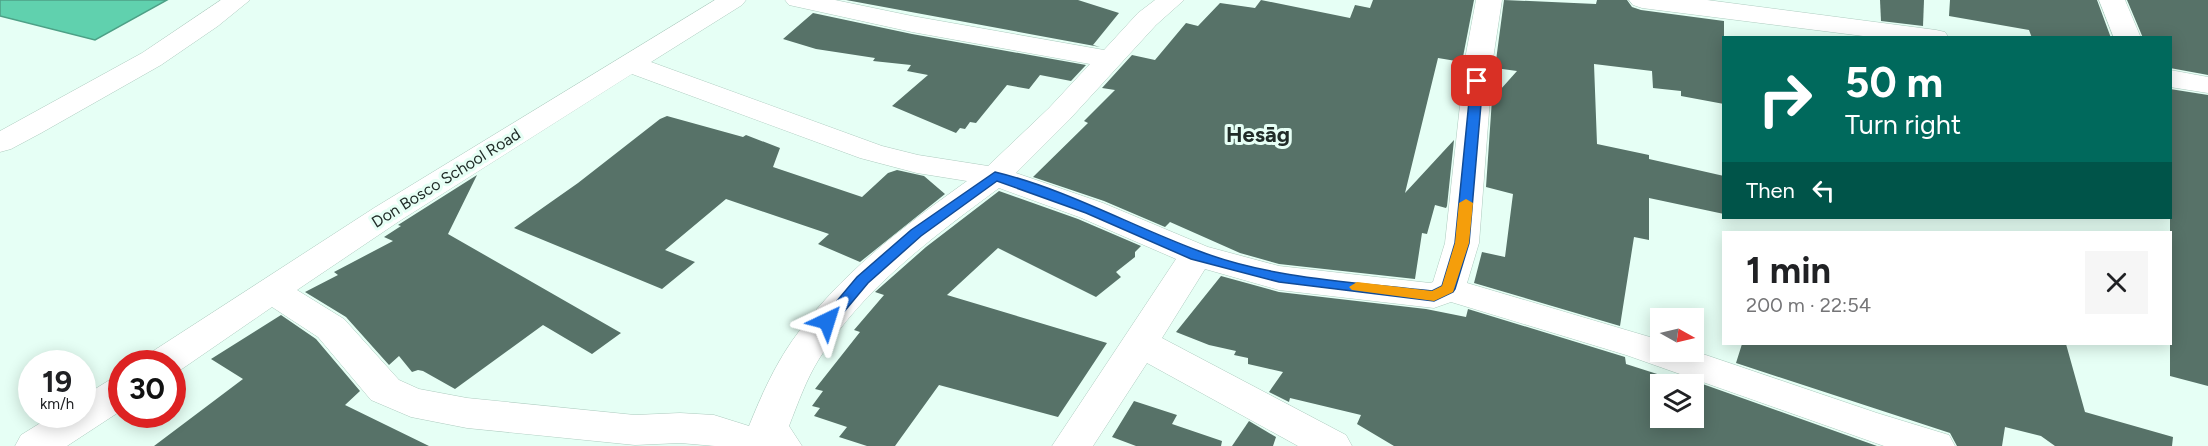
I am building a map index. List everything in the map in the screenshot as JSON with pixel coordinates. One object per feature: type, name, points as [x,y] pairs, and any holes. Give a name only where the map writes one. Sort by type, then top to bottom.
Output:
[{"type":"street","points":[[0,143],[131,73],[237,0]]},
{"type":"street","points":[[798,0],[912,24],[1110,59]]},
{"type":"street","points":[[782,446],[768,429],[776,404],[816,335],[862,280],[916,233],[995,176],[1059,114],[1147,19],[1171,0]]},
{"type":"street","points":[[1448,289],[1462,243],[1479,59],[1489,0]]},
{"type":"street","points":[[1642,0],[1923,36]]},
{"type":"street","points":[[2112,0],[2127,36]]},
{"type":"street","name":"Don Bosco School Road","points":[[182,350],[396,208],[728,1]]},
{"type":"street","points":[[630,64],[871,152],[917,164],[995,176],[1091,210],[1196,255],[1279,278],[1434,296],[1448,289],[1639,346],[1869,426],[1935,446]]},
{"type":"street","points":[[2172,78],[2208,85]]},
{"type":"street","points":[[1072,446],[1196,255]]},
{"type":"street","points":[[271,290],[331,328],[385,390],[411,402],[467,413],[623,429],[714,430],[761,446]]},
{"type":"street","points":[[1140,344],[1254,402],[1332,446]]},
{"type":"street","points":[[35,446],[108,400]]},
{"type":"shaded area","points":[[0,0],[167,0],[95,40],[0,16]]},
{"type":"building","points":[[846,0],[1078,0],[1119,13],[1093,45],[1100,47]]},
{"type":"building","points":[[1261,0],[1350,18],[1355,5],[1370,8],[1373,0],[1474,0],[1462,62],[1438,58],[1405,193],[1454,140],[1447,206],[1446,208],[1435,205],[1427,234],[1422,233],[1415,279],[1279,264],[1240,253],[1170,222],[1165,227],[1104,201],[1033,177],[1088,123],[1084,121],[1115,90],[1102,88],[1132,55],[1155,60],[1186,23],[1198,26],[1220,3],[1255,8]]},
{"type":"building","points":[[1504,0],[1596,4],[1597,0],[1627,0],[1632,7],[1641,10],[1724,21],[1722,104],[1681,96],[1681,91],[1653,88],[1652,71],[1594,64],[1597,144],[1649,155],[1649,159],[1722,176],[1722,214],[1649,198],[1649,240],[1634,237],[1620,326],[1474,283],[1482,252],[1505,257],[1513,194],[1486,187],[1492,99],[1517,71],[1495,68]]},
{"type":"building","points":[[1880,0],[1924,0],[1923,26],[1881,21]]},
{"type":"building","points":[[1950,0],[2097,0],[2110,36],[2031,36],[2029,30],[1949,16]]},
{"type":"building","points":[[2127,0],[2208,0],[2208,75],[2172,68],[2172,36],[2142,36]]},
{"type":"building","points":[[813,13],[912,34],[1086,65],[1071,81],[1040,75],[1029,89],[1007,85],[976,123],[970,122],[965,129],[960,128],[956,133],[892,106],[928,75],[907,71],[911,65],[873,61],[875,58],[816,49],[783,39]]},
{"type":"building","points":[[2172,89],[2208,95],[2208,386],[2170,376],[2172,231],[2170,231],[2170,219],[2172,219]]},
{"type":"building","points":[[667,116],[743,137],[746,135],[780,148],[773,167],[862,197],[888,173],[897,170],[924,176],[945,194],[860,262],[818,244],[829,234],[726,199],[665,250],[695,262],[662,289],[514,228]]},
{"type":"building","points":[[477,175],[448,234],[621,333],[592,354],[543,325],[455,389],[423,371],[412,372],[399,356],[389,365],[346,317],[305,292],[338,275],[334,272],[393,241],[384,237],[401,226],[398,225]]},
{"type":"building","points":[[999,191],[1078,219],[1141,246],[1135,252],[1135,257],[1116,272],[1121,277],[1096,297],[998,248],[947,295],[1107,343],[1058,417],[939,385],[895,446],[867,446],[839,437],[847,427],[814,416],[820,408],[812,406],[823,391],[815,389],[860,332],[854,330],[884,295],[875,292],[926,247]]},
{"type":"building","points":[[1221,276],[1279,292],[1426,309],[1466,317],[1468,309],[1625,357],[1626,364],[1657,374],[1650,374],[1650,428],[1704,428],[1704,385],[1877,446],[1394,446],[1357,424],[1361,415],[1290,398],[1289,402],[1269,392],[1283,372],[1248,364],[1248,358],[1234,355],[1236,351],[1209,345],[1176,332]]},
{"type":"building","points":[[281,315],[316,339],[360,391],[345,405],[429,446],[154,446],[178,428],[186,428],[186,422],[243,379],[211,359]]},
{"type":"building","points":[[1742,345],[2066,345],[2085,412],[2173,437],[2172,446],[2055,446],[2041,436],[2005,427],[2002,446],[1957,446],[1950,433],[1736,363]]},
{"type":"building","points":[[1134,401],[1177,415],[1172,424],[1222,441],[1221,446],[1136,446],[1112,437]]},
{"type":"building","points":[[1249,421],[1276,437],[1273,446],[1232,446]]},
{"type":"slow traffic","points":[[1357,287],[1434,296],[1448,289],[1462,243],[1466,203]]},
{"type":"district","name":"Hesāg","points":[[1258,134]]},
{"type":"route","points":[[827,321],[862,280],[916,233],[995,176],[1091,210],[1196,255],[1279,278],[1434,296],[1448,289],[1462,243],[1477,81]]}]
